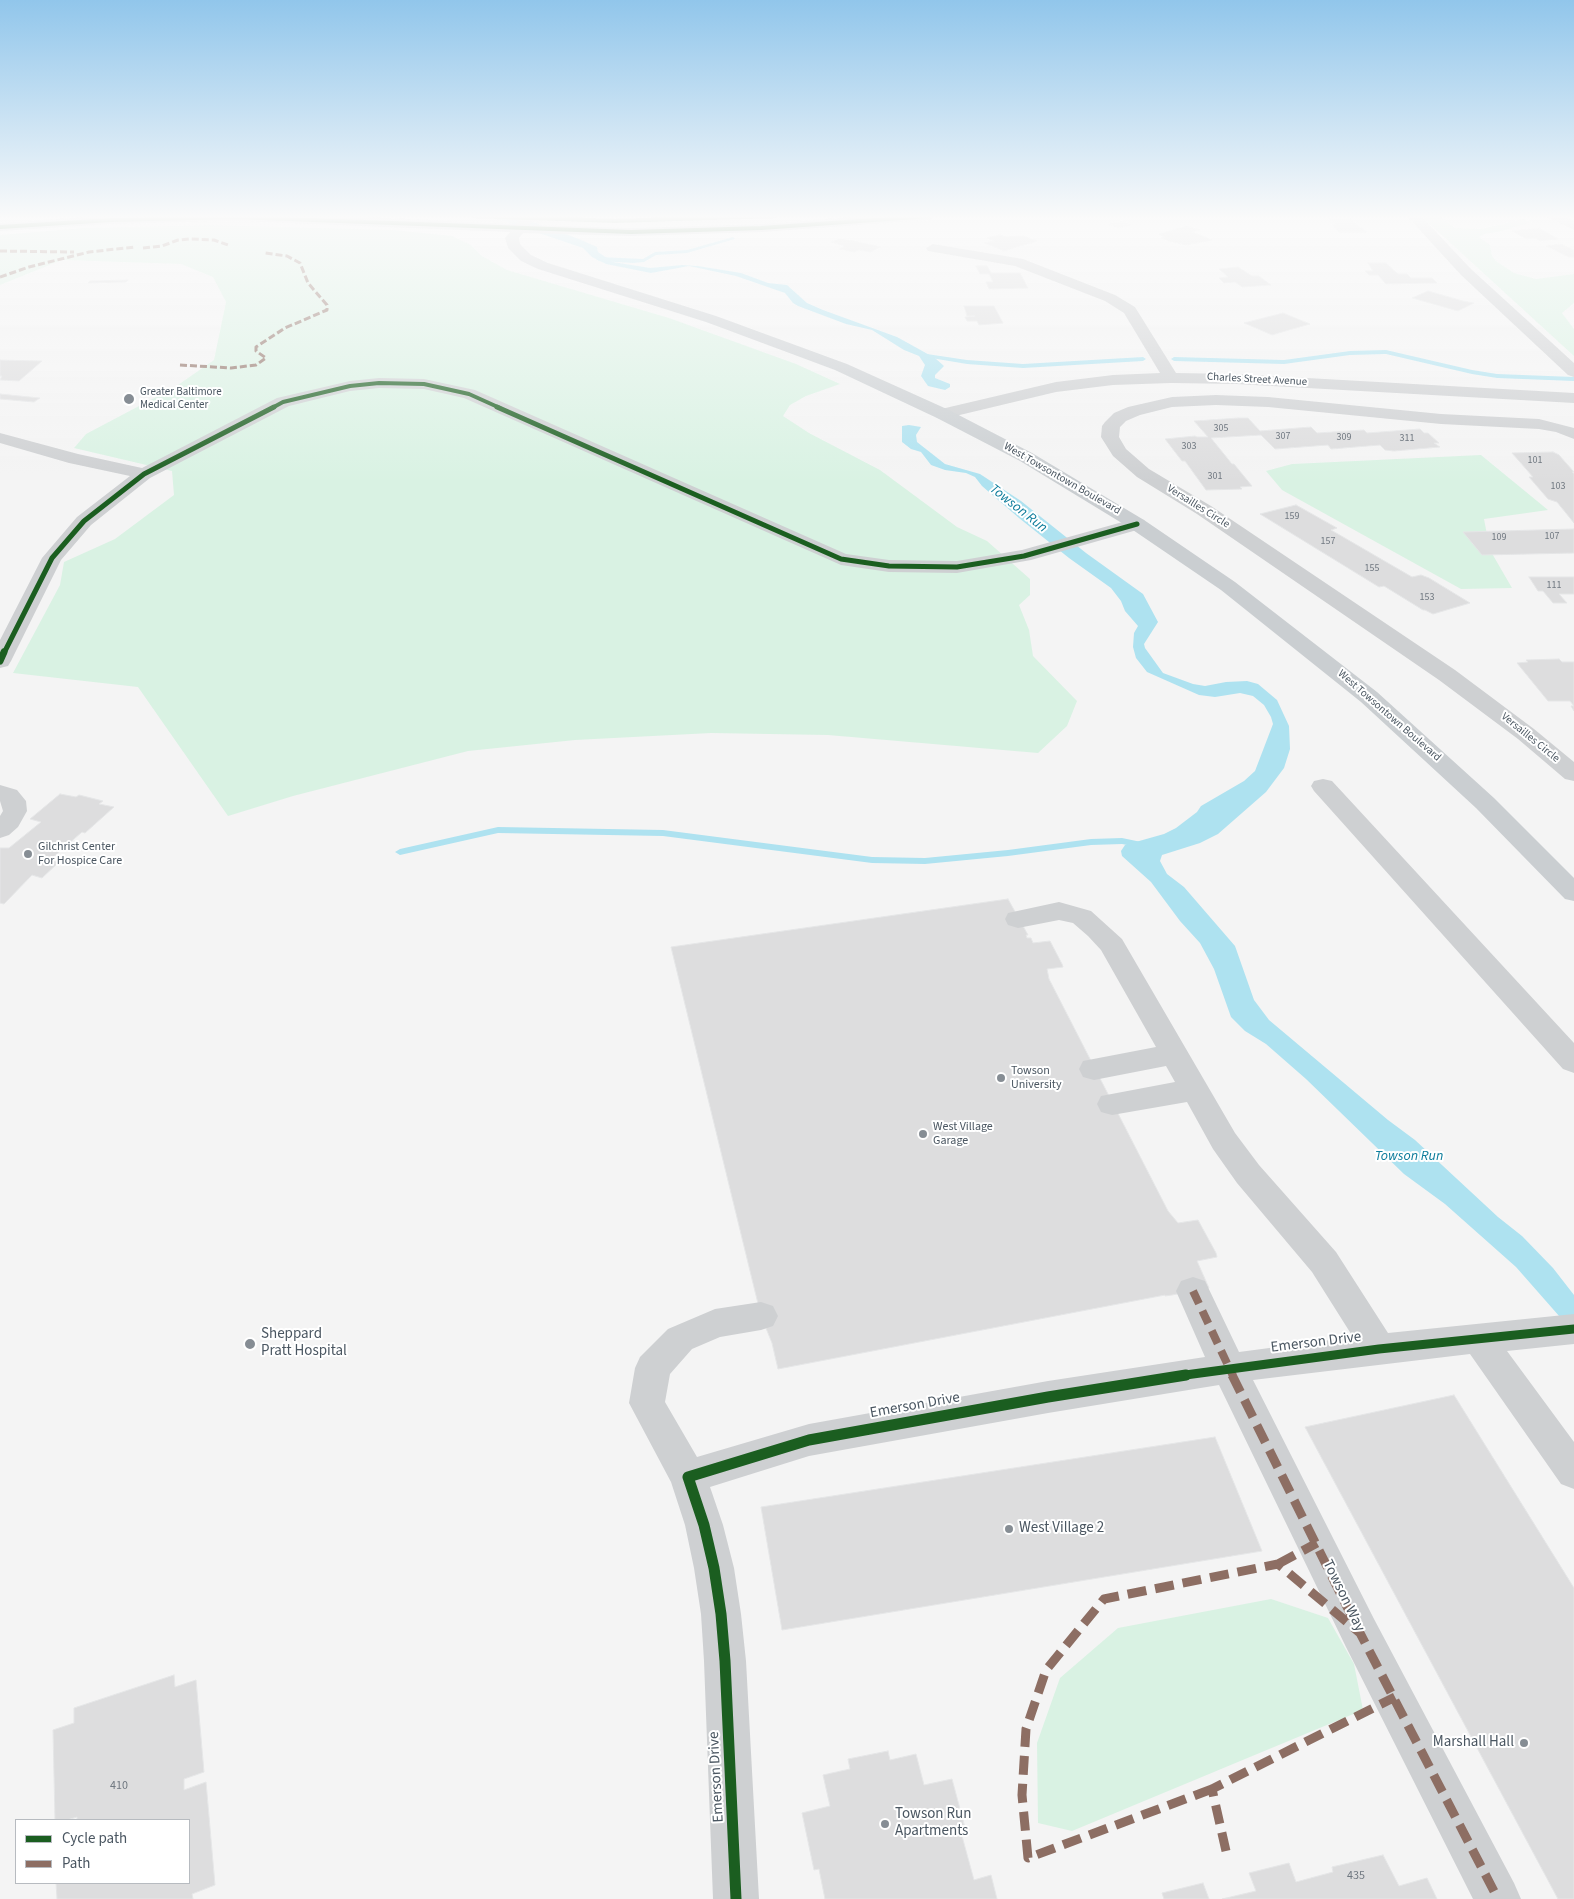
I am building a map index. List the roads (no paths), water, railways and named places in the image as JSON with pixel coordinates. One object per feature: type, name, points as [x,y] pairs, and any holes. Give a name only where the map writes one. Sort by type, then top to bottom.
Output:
[{"type":"main road","name":"West Towsontown Boulevard","points":[[666,305],[712,319],[841,367],[943,414],[1064,479],[1137,524],[1228,586],[1369,697],[1484,803],[1574,893]]},
{"type":"street","points":[[1121,305],[1130,310],[1170,378]]},
{"type":"street","points":[[1501,305],[1574,372]]},
{"type":"street","name":"Charles Street Avenue","points":[[943,414],[1056,387],[1113,380],[1170,378],[1236,379],[1574,398]]},
{"type":"street","points":[[0,661],[52,558],[84,522],[144,474],[283,402],[350,386],[379,383],[424,384],[469,394],[841,559],[889,566],[957,567],[1024,556],[1137,524]]},
{"type":"street","points":[[1426,389],[1441,419]]},
{"type":"street","points":[[1459,391],[1474,421]]},
{"type":"street","name":"Versailles Circle","points":[[1574,434],[1561,428],[1539,424],[1441,419],[1268,402],[1191,401],[1152,406],[1120,417],[1111,426],[1110,437],[1119,452],[1143,473],[1204,510],[1447,675],[1526,734],[1574,774]]},
{"type":"street","points":[[0,438],[66,457],[144,474]]},
{"type":"street","points":[[1323,786],[1574,1062]]},
{"type":"street","points":[[0,792],[8,795],[14,801],[15,811],[9,822],[0,830]]},
{"type":"street","points":[[1018,919],[1059,911],[1082,916],[1112,945],[1224,1141],[1248,1174],[1324,1262],[1379,1349]]},
{"type":"street","points":[[1094,1069],[1174,1054]]},
{"type":"street","points":[[1112,1104],[1195,1090]]},
{"type":"street","name":"Towson Way","points":[[1193,1291],[1206,1322],[1360,1633],[1498,1899]]},
{"type":"street","points":[[688,1478],[647,1403],[652,1368],[680,1339],[716,1323],[761,1316]]},
{"type":"street","name":"Emerson Drive","points":[[736,1899],[725,1661],[721,1614],[714,1568],[704,1525],[688,1478],[780,1448],[839,1434],[1048,1397],[1229,1368],[1379,1349],[1574,1329]]},
{"type":"street","points":[[1490,1338],[1574,1472]]},
{"type":"water","points":[[796,305],[811,305],[897,337],[935,358],[944,366],[935,375],[935,378],[950,384],[950,387],[945,390],[928,386],[921,376],[925,365],[919,356],[904,350],[872,330],[846,324]]},
{"type":"water","name":"Towson Run","points":[[902,426],[921,427],[916,435],[917,442],[945,464],[980,474],[1021,501],[1086,553],[1143,594],[1158,622],[1144,644],[1145,648],[1163,673],[1193,684],[1205,686],[1247,681],[1258,684],[1277,700],[1289,726],[1290,749],[1284,768],[1266,792],[1218,834],[1200,843],[1162,855],[1160,861],[1167,874],[1184,887],[1235,946],[1254,1000],[1269,1020],[1388,1120],[1415,1140],[1498,1217],[1522,1236],[1553,1268],[1574,1295],[1574,1333],[1516,1267],[1445,1204],[1404,1174],[1306,1079],[1266,1044],[1245,1031],[1231,1017],[1214,969],[1200,943],[1180,921],[1151,882],[1122,856],[1121,851],[1125,845],[1164,834],[1176,828],[1197,812],[1201,806],[1244,781],[1255,771],[1273,724],[1264,705],[1253,696],[1240,693],[1215,697],[1199,695],[1147,672],[1136,658],[1133,647],[1134,633],[1138,626],[1125,611],[1121,601],[1111,588],[1069,558],[1019,518],[982,486],[975,477],[931,465],[921,452],[911,449],[902,442]]},
{"type":"waterway","points":[[1174,359],[1284,362],[1350,353],[1386,352],[1497,376],[1574,379]]},
{"type":"waterway","points":[[927,356],[967,362],[1023,366],[1143,359]]},
{"type":"waterway","points":[[400,852],[498,830],[663,833],[872,860],[925,861],[1091,842],[1122,841],[1143,845]]},
{"type":"place","name":"Greater Baltimore Medical Center","points":[[129,399]]},
{"type":"place","name":"Gilchrist Center For Hospice Care","points":[[28,854]]},
{"type":"place","name":"Towson University","points":[[1001,1078]]},
{"type":"place","name":"West Village Garage","points":[[923,1134]]},
{"type":"place","name":"Sheppard Pratt Hospital","points":[[250,1344]]},
{"type":"place","name":"West Village 2","points":[[1009,1529]]},
{"type":"place","name":"Marshall Hall","points":[[1524,1743]]},
{"type":"place","name":"Towson Run Apartments","points":[[885,1824]]}]
